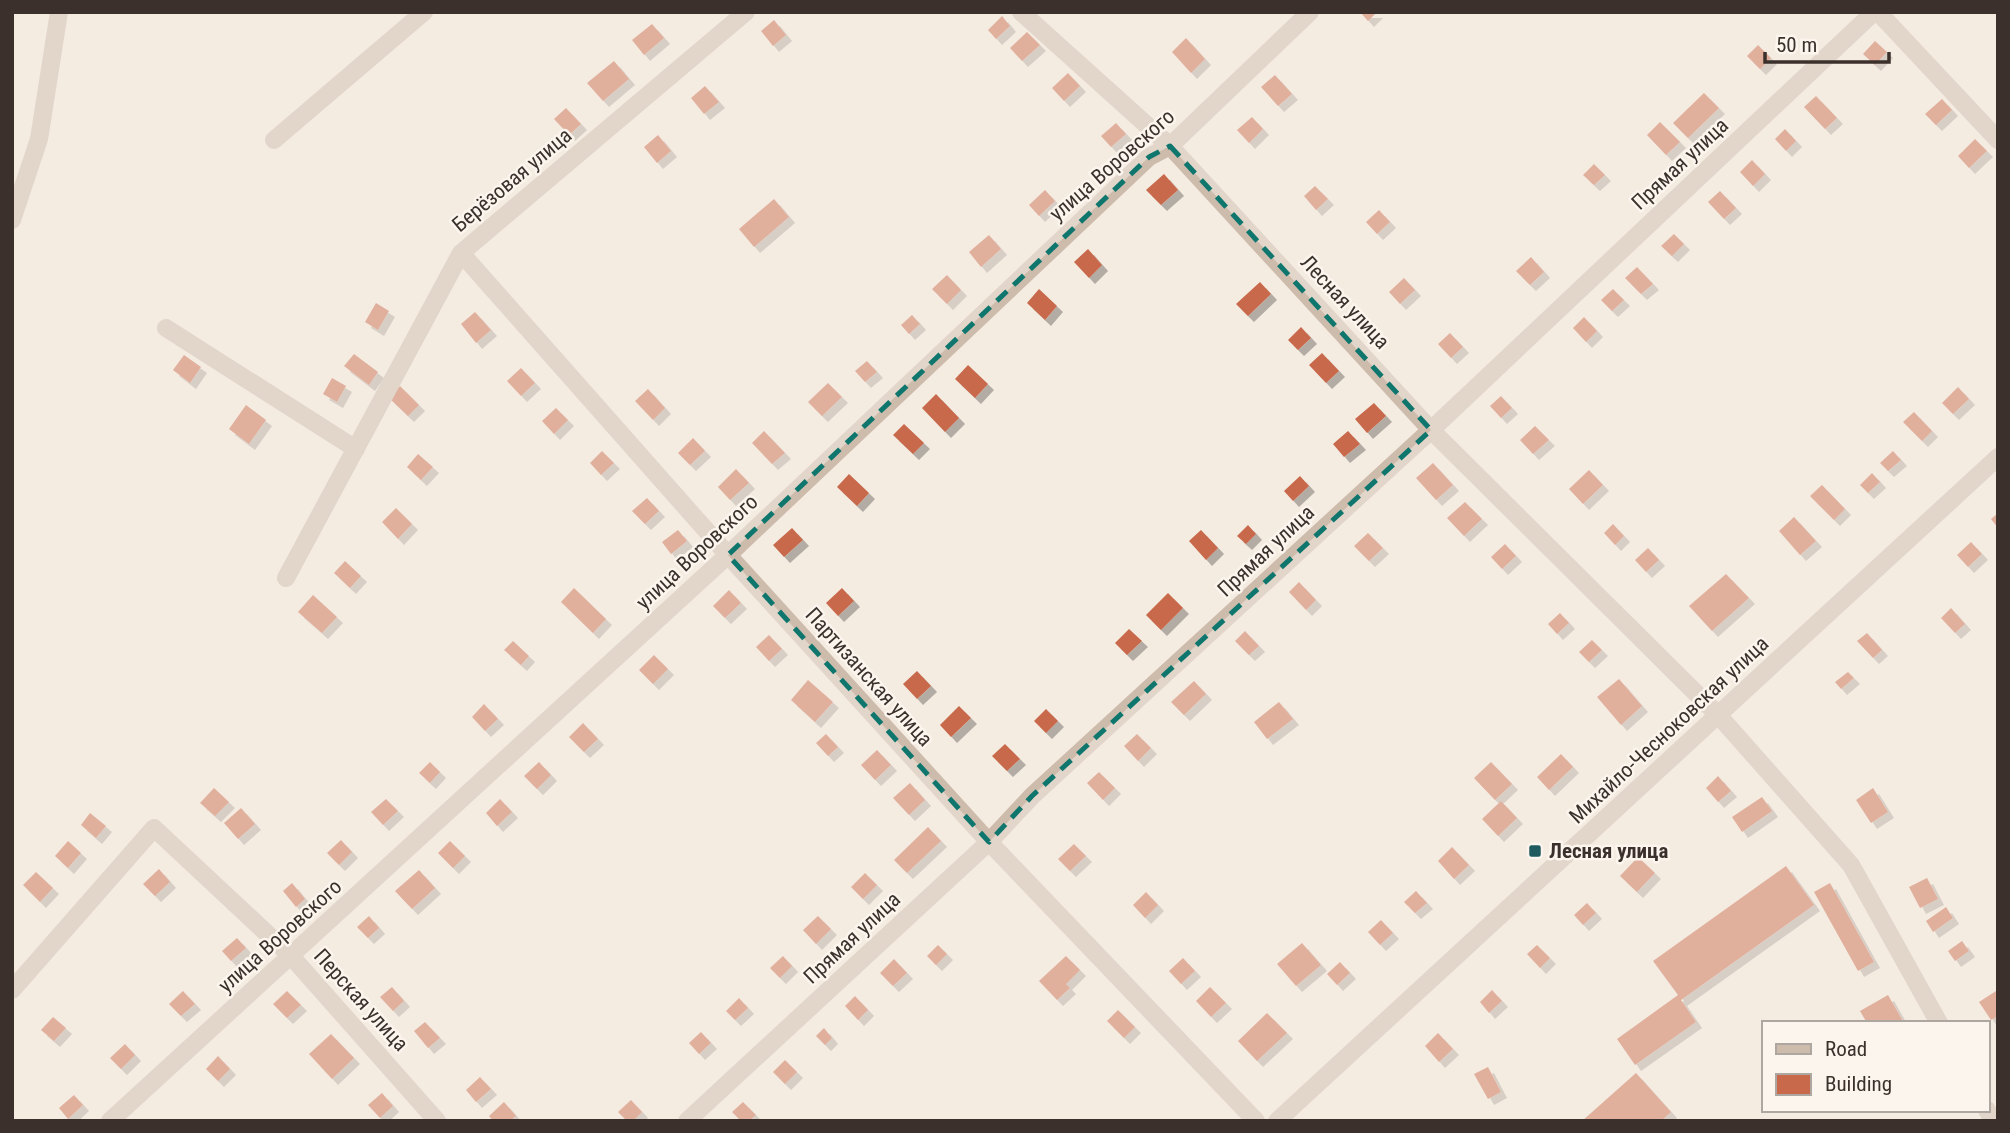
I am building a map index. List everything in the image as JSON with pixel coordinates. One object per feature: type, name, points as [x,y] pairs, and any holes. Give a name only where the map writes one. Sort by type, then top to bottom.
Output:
[{"type":"street","points":[[12,220],[39,139],[59,12]]},
{"type":"street","points":[[274,139],[424,12]]},
{"type":"street","name":"Берёзовая улица","points":[[286,578],[461,253],[746,12]]},
{"type":"street","name":"Лесная улица","points":[[1021,12],[1170,146],[1432,430],[1719,716],[1851,865],[1938,1021]]},
{"type":"street","name":"улица Воровского","points":[[110,1121],[728,555],[1149,157],[1170,146],[1310,12]]},
{"type":"street","points":[[1876,12],[1998,140]]},
{"type":"street","name":"Прямая улица","points":[[687,1121],[989,842],[1032,796],[1432,430],[1876,12]]},
{"type":"street","name":"Партизанская улица","points":[[461,253],[728,555],[989,842],[1256,1121]]},
{"type":"street","points":[[166,328],[356,449]]},
{"type":"street","name":"Михайло-Чесноковская улица","points":[[1277,1121],[1998,457]]},
{"type":"street","name":"Перская улица","points":[[12,990],[154,828],[291,956],[437,1121]]},
{"type":"highlighted area","points":[[1170,146],[1431,430],[1032,796],[989,842],[728,555],[1149,157]]},
{"type":"building","points":[[1360,12],[1377,12],[1368,21]]},
{"type":"building","points":[[1002,16],[1010,26],[996,39],[988,30]]},
{"type":"building","points":[[774,20],[786,35],[773,46],[761,31]]},
{"type":"building","points":[[652,24],[664,38],[644,55],[632,40]]},
{"type":"building","points":[[1027,32],[1040,45],[1022,61],[1010,48]]},
{"type":"building","points":[[1186,38],[1205,59],[1191,73],[1172,52]]},
{"type":"building","points":[[1875,41],[1887,52],[1875,65],[1863,54]]},
{"type":"building","points":[[1758,45],[1771,58],[1760,69],[1747,56]]},
{"type":"building","points":[[614,61],[629,79],[603,101],[587,83]]},
{"type":"building","points":[[1068,73],[1080,86],[1064,101],[1052,88]]},
{"type":"building","points":[[1275,75],[1292,94],[1278,106],[1261,87]]},
{"type":"building","points":[[705,86],[719,102],[704,114],[691,98]]},
{"type":"building","points":[[1704,93],[1719,108],[1688,138],[1673,123]]},
{"type":"building","points":[[1816,96],[1837,118],[1825,129],[1804,107]]},
{"type":"building","points":[[1942,99],[1952,110],[1936,125],[1925,114]]},
{"type":"building","points":[[566,108],[581,124],[569,135],[554,119]]},
{"type":"building","points":[[1252,117],[1263,129],[1249,143],[1237,130]]},
{"type":"building","points":[[1660,122],[1680,142],[1666,155],[1647,135]]},
{"type":"building","points":[[1116,123],[1126,134],[1111,147],[1101,136]]},
{"type":"building","points":[[1785,129],[1796,141],[1786,151],[1775,139]]},
{"type":"building","points":[[658,135],[671,151],[657,163],[644,147]]},
{"type":"building","points":[[1975,139],[1987,151],[1969,168],[1958,156]]},
{"type":"building","points":[[1752,160],[1765,174],[1753,186],[1740,172]]},
{"type":"building","points":[[1594,164],[1605,175],[1594,185],[1583,175]]},
{"type":"building","points":[[1164,174],[1178,190],[1161,205],[1146,190]]},
{"type":"building","points":[[1315,186],[1328,199],[1316,210],[1304,196]]},
{"type":"building","points":[[1045,190],[1055,201],[1039,216],[1029,205]]},
{"type":"building","points":[[1720,191],[1736,208],[1724,219],[1708,202]]},
{"type":"building","points":[[774,199],[789,217],[754,247],[739,229]]},
{"type":"building","points":[[1379,210],[1390,222],[1377,234],[1366,222]]},
{"type":"building","points":[[1674,234],[1684,244],[1672,256],[1661,246]]},
{"type":"building","points":[[989,235],[1001,249],[981,267],[969,252]]},
{"type":"building","points":[[1088,249],[1102,265],[1089,278],[1074,262]]},
{"type":"building","points":[[1531,257],[1544,272],[1530,285],[1516,271]]},
{"type":"building","points":[[1637,267],[1653,284],[1641,294],[1625,278]]},
{"type":"building","points":[[947,275],[961,290],[947,304],[932,289]]},
{"type":"building","points":[[1404,278],[1415,290],[1400,304],[1389,292]]},
{"type":"building","points":[[1260,282],[1271,294],[1248,316],[1236,304]]},
{"type":"building","points":[[1039,289],[1057,306],[1045,320],[1027,303]]},
{"type":"building","points":[[1613,289],[1624,300],[1612,311],[1601,300]]},
{"type":"building","points":[[376,303],[389,311],[378,330],[365,322]]},
{"type":"building","points":[[475,312],[491,330],[476,343],[461,324]]},
{"type":"building","points":[[912,315],[920,324],[909,334],[901,325]]},
{"type":"building","points":[[1584,317],[1597,331],[1586,342],[1573,328]]},
{"type":"building","points":[[1301,327],[1311,338],[1298,350],[1288,340]]},
{"type":"building","points":[[1450,333],[1463,347],[1451,358],[1438,344]]},
{"type":"building","points":[[1322,353],[1339,371],[1326,383],[1309,365]]},
{"type":"building","points":[[354,354],[378,372],[369,385],[344,366]]},
{"type":"building","points":[[184,355],[201,367],[190,383],[173,370]]},
{"type":"building","points":[[867,361],[877,372],[865,382],[855,371]]},
{"type":"building","points":[[968,365],[988,384],[975,398],[955,379]]},
{"type":"building","points":[[521,368],[535,383],[521,396],[507,381]]},
{"type":"building","points":[[332,378],[346,386],[337,402],[323,394]]},
{"type":"building","points":[[828,383],[842,397],[822,416],[808,402]]},
{"type":"building","points":[[400,386],[419,405],[408,416],[389,398]]},
{"type":"building","points":[[1958,387],[1969,399],[1953,414],[1942,403]]},
{"type":"building","points":[[648,389],[665,408],[653,420],[635,401]]},
{"type":"building","points":[[936,394],[959,418],[945,432],[922,408]]},
{"type":"building","points":[[1501,396],[1512,408],[1501,418],[1490,406]]},
{"type":"building","points":[[1374,403],[1386,416],[1367,433],[1355,419]]},
{"type":"building","points":[[246,405],[266,420],[249,444],[229,429]]},
{"type":"building","points":[[556,408],[568,420],[554,434],[542,421]]},
{"type":"building","points":[[1914,412],[1932,431],[1922,441],[1903,422]]},
{"type":"building","points":[[904,424],[924,443],[913,454],[893,435]]},
{"type":"building","points":[[1535,426],[1549,440],[1533,454],[1520,440]]},
{"type":"building","points":[[764,431],[785,453],[772,464],[752,443]]},
{"type":"building","points":[[1348,431],[1360,444],[1344,457],[1333,444]]},
{"type":"building","points":[[693,438],[705,451],[690,465],[678,453]]},
{"type":"building","points":[[602,451],[614,463],[601,475],[590,463]]},
{"type":"building","points":[[1893,451],[1901,460],[1888,471],[1880,463]]},
{"type":"building","points":[[418,454],[433,467],[421,480],[407,467]]},
{"type":"building","points":[[1433,463],[1453,485],[1436,500],[1416,478]]},
{"type":"building","points":[[736,469],[749,483],[730,500],[718,487]]},
{"type":"building","points":[[1589,470],[1603,485],[1583,504],[1569,489]]},
{"type":"building","points":[[1872,473],[1880,482],[1868,493],[1860,485]]},
{"type":"building","points":[[849,474],[869,493],[857,506],[837,487]]},
{"type":"building","points":[[1300,476],[1309,486],[1293,501],[1284,491]]},
{"type":"building","points":[[1822,485],[1845,509],[1834,520],[1810,496]]},
{"type":"building","points":[[647,498],[659,511],[645,524],[632,511]]},
{"type":"building","points":[[1465,502],[1482,519],[1464,536],[1447,518]]},
{"type":"building","points":[[396,508],[412,524],[398,539],[382,522]]},
{"type":"building","points":[[1998,513],[1998,528],[1991,519]]},
{"type":"building","points":[[1794,517],[1816,541],[1800,555],[1779,531]]},
{"type":"building","points":[[1613,524],[1624,536],[1615,545],[1604,533]]},
{"type":"building","points":[[1248,525],[1256,534],[1246,544],[1237,536]]},
{"type":"building","points":[[792,528],[803,540],[784,557],[773,545]]},
{"type":"building","points":[[678,530],[687,541],[671,554],[662,542]]},
{"type":"building","points":[[1201,530],[1218,548],[1206,560],[1189,541]]},
{"type":"building","points":[[1368,533],[1383,548],[1369,561],[1354,546]]},
{"type":"building","points":[[1971,542],[1982,554],[1968,567],[1957,555]]},
{"type":"building","points":[[1505,544],[1516,556],[1502,569],[1491,557]]},
{"type":"building","points":[[1648,548],[1659,560],[1646,572],[1635,560]]},
{"type":"building","points":[[345,561],[361,576],[350,588],[334,573]]},
{"type":"building","points":[[1726,574],[1749,598],[1712,631],[1689,606]]},
{"type":"building","points":[[1299,582],[1316,600],[1306,610],[1289,592]]},
{"type":"building","points":[[574,588],[606,619],[593,633],[561,602]]},
{"type":"building","points":[[842,588],[854,601],[838,616],[826,603]]},
{"type":"building","points":[[729,590],[741,603],[725,618],[713,606]]},
{"type":"building","points":[[1168,593],[1183,608],[1161,630],[1146,615]]},
{"type":"building","points":[[313,595],[337,617],[322,633],[298,612]]},
{"type":"building","points":[[1951,608],[1965,624],[1955,633],[1941,618]]},
{"type":"building","points":[[1560,613],[1569,623],[1557,634],[1548,624]]},
{"type":"building","points":[[1129,629],[1142,641],[1127,655],[1115,643]]},
{"type":"building","points":[[1245,631],[1259,646],[1249,655],[1235,641]]},
{"type":"building","points":[[1867,633],[1882,650],[1873,658],[1857,641]]},
{"type":"building","points":[[769,635],[782,649],[769,661],[756,647]]},
{"type":"building","points":[[1592,640],[1602,650],[1589,662],[1579,652]]},
{"type":"building","points":[[513,641],[529,656],[521,665],[504,650]]},
{"type":"building","points":[[654,655],[668,669],[653,684],[639,670]]},
{"type":"building","points":[[917,671],[931,686],[917,699],[903,684]]},
{"type":"building","points":[[1848,672],[1854,678],[1841,689],[1835,682]]},
{"type":"building","points":[[1619,679],[1642,706],[1621,725],[1597,697]]},
{"type":"building","points":[[808,680],[833,702],[815,722],[791,700]]},
{"type":"building","points":[[1194,681],[1206,694],[1184,715],[1171,702]]},
{"type":"building","points":[[1279,702],[1293,719],[1267,739],[1254,722]]},
{"type":"building","points":[[484,704],[498,719],[485,731],[472,717]]},
{"type":"building","points":[[959,706],[971,718],[951,737],[940,725]]},
{"type":"building","points":[[1046,709],[1058,721],[1046,733],[1034,721]]},
{"type":"building","points":[[583,723],[598,739],[584,752],[569,737]]},
{"type":"building","points":[[826,734],[838,747],[828,756],[816,743]]},
{"type":"building","points":[[1137,734],[1151,748],[1138,761],[1124,746]]},
{"type":"building","points":[[1005,744],[1020,759],[1007,771],[992,756]]},
{"type":"building","points":[[877,750],[891,765],[875,780],[861,765]]},
{"type":"building","points":[[1561,754],[1573,767],[1549,790],[1537,777]]},
{"type":"building","points":[[430,762],[440,772],[430,783],[419,773]]},
{"type":"building","points":[[539,762],[551,775],[537,789],[524,776]]},
{"type":"building","points":[[1491,762],[1512,784],[1495,800],[1474,778]]},
{"type":"building","points":[[1099,772],[1115,788],[1103,800],[1087,783]]},
{"type":"building","points":[[1718,776],[1731,791],[1718,802],[1706,788]]},
{"type":"building","points":[[910,783],[925,800],[909,815],[893,798]]},
{"type":"building","points":[[214,788],[229,802],[215,816],[200,803]]},
{"type":"building","points":[[1873,788],[1888,812],[1871,823],[1856,800]]},
{"type":"building","points":[[1762,797],[1772,811],[1742,832],[1732,817]]},
{"type":"building","points":[[386,799],[398,811],[383,825],[371,812]]},
{"type":"building","points":[[500,799],[512,812],[497,826],[486,813]]},
{"type":"building","points":[[1501,801],[1517,818],[1498,836],[1482,819]]},
{"type":"building","points":[[241,808],[255,824],[238,839],[224,823]]},
{"type":"building","points":[[90,813],[106,826],[96,838],[81,825]]},
{"type":"building","points":[[928,827],[941,841],[907,873],[894,860]]},
{"type":"building","points":[[341,840],[352,852],[339,865],[327,853]]},
{"type":"building","points":[[68,841],[81,853],[68,868],[55,856]]},
{"type":"building","points":[[450,841],[465,856],[453,868],[438,853]]},
{"type":"building","points":[[1074,844],[1086,856],[1070,871],[1058,859]]},
{"type":"building","points":[[1452,847],[1469,865],[1454,879],[1438,861]]},
{"type":"building","points":[[1638,857],[1655,873],[1637,892],[1620,876]]},
{"type":"building","points":[[1786,866],[1814,905],[1681,1000],[1696,1022],[1635,1065],[1617,1039],[1678,995],[1653,961]]},
{"type":"building","points":[[159,869],[170,882],[155,896],[143,884]]},
{"type":"building","points":[[419,870],[435,888],[412,909],[395,891]]},
{"type":"building","points":[[36,872],[53,888],[40,902],[23,885]]},
{"type":"building","points":[[865,873],[877,885],[863,899],[851,887]]},
{"type":"building","points":[[1927,878],[1938,899],[1920,908],[1909,887]]},
{"type":"building","points":[[292,883],[305,899],[296,907],[283,891]]},
{"type":"building","points":[[1830,883],[1874,962],[1858,971],[1814,892]]},
{"type":"building","points":[[1416,891],[1427,903],[1415,913],[1404,902]]},
{"type":"building","points":[[1146,892],[1158,905],[1145,918],[1133,905]]},
{"type":"building","points":[[1587,903],[1596,913],[1583,925],[1574,915]]},
{"type":"building","points":[[1946,907],[1953,918],[1933,932],[1926,921]]},
{"type":"building","points":[[369,916],[379,928],[368,938],[357,927]]},
{"type":"building","points":[[818,916],[831,929],[816,944],[803,930]]},
{"type":"building","points":[[1381,920],[1393,933],[1380,945],[1368,932]]},
{"type":"building","points":[[237,938],[246,948],[231,961],[222,951]]},
{"type":"building","points":[[1962,941],[1969,951],[1955,961],[1948,951]]},
{"type":"building","points":[[1302,943],[1321,965],[1296,986],[1277,964]]},
{"type":"building","points":[[938,945],[947,954],[936,965],[927,956]]},
{"type":"building","points":[[1537,945],[1550,958],[1540,968],[1527,954]]},
{"type":"building","points":[[783,956],[792,966],[780,978],[770,968]]},
{"type":"building","points":[[1066,956],[1080,970],[1066,984],[1070,988],[1057,1000],[1039,981]]},
{"type":"building","points":[[1183,958],[1195,971],[1181,984],[1169,971]]},
{"type":"building","points":[[894,959],[907,973],[893,986],[880,973]]},
{"type":"building","points":[[1340,962],[1350,973],[1337,985],[1327,974]]},
{"type":"building","points":[[392,987],[404,1001],[393,1011],[380,997]]},
{"type":"building","points":[[1210,987],[1226,1003],[1211,1017],[1196,1001]]},
{"type":"building","points":[[1492,990],[1502,1001],[1489,1013],[1480,1002]]},
{"type":"building","points":[[183,991],[195,1004],[181,1016],[169,1004]]},
{"type":"building","points":[[287,991],[301,1005],[287,1018],[273,1004]]},
{"type":"building","points":[[1996,991],[1998,1016],[1991,1020],[1979,1002]]},
{"type":"building","points":[[1888,995],[1903,1021],[1866,1021],[1860,1011]]},
{"type":"building","points":[[855,996],[868,1010],[858,1020],[845,1006]]},
{"type":"building","points":[[739,998],[748,1008],[735,1020],[726,1011]]},
{"type":"building","points":[[1118,1010],[1135,1027],[1124,1038],[1107,1021]]},
{"type":"building","points":[[1267,1013],[1287,1033],[1257,1061],[1238,1041]]},
{"type":"building","points":[[53,1017],[66,1028],[54,1041],[41,1030]]},
{"type":"building","points":[[425,1022],[440,1038],[428,1048],[414,1031]]},
{"type":"building","points":[[824,1028],[832,1038],[825,1045],[816,1036]]},
{"type":"building","points":[[701,1032],[711,1043],[699,1054],[689,1043]]},
{"type":"building","points":[[1438,1033],[1453,1049],[1439,1062],[1425,1046]]},
{"type":"building","points":[[331,1034],[354,1058],[332,1079],[309,1054]]},
{"type":"building","points":[[125,1044],[135,1055],[121,1069],[110,1058]]},
{"type":"building","points":[[218,1056],[230,1069],[218,1081],[206,1069]]},
{"type":"building","points":[[785,1060],[797,1072],[785,1084],[773,1072]]},
{"type":"building","points":[[1488,1067],[1501,1092],[1488,1099],[1474,1074]]},
{"type":"building","points":[[1636,1073],[1671,1112],[1661,1121],[1582,1121]]},
{"type":"building","points":[[480,1077],[491,1089],[476,1102],[466,1090]]},
{"type":"building","points":[[382,1093],[393,1106],[380,1118],[368,1105]]},
{"type":"building","points":[[74,1095],[83,1105],[68,1119],[59,1108]]},
{"type":"building","points":[[631,1100],[642,1112],[633,1121],[627,1121],[618,1112]]},
{"type":"building","points":[[504,1102],[516,1116],[510,1121],[493,1121],[489,1116]]},
{"type":"building","points":[[743,1102],[756,1115],[749,1121],[741,1121],[732,1112]]},
{"type":"place","name":"Лесная улица","points":[[1535,851]]}]
